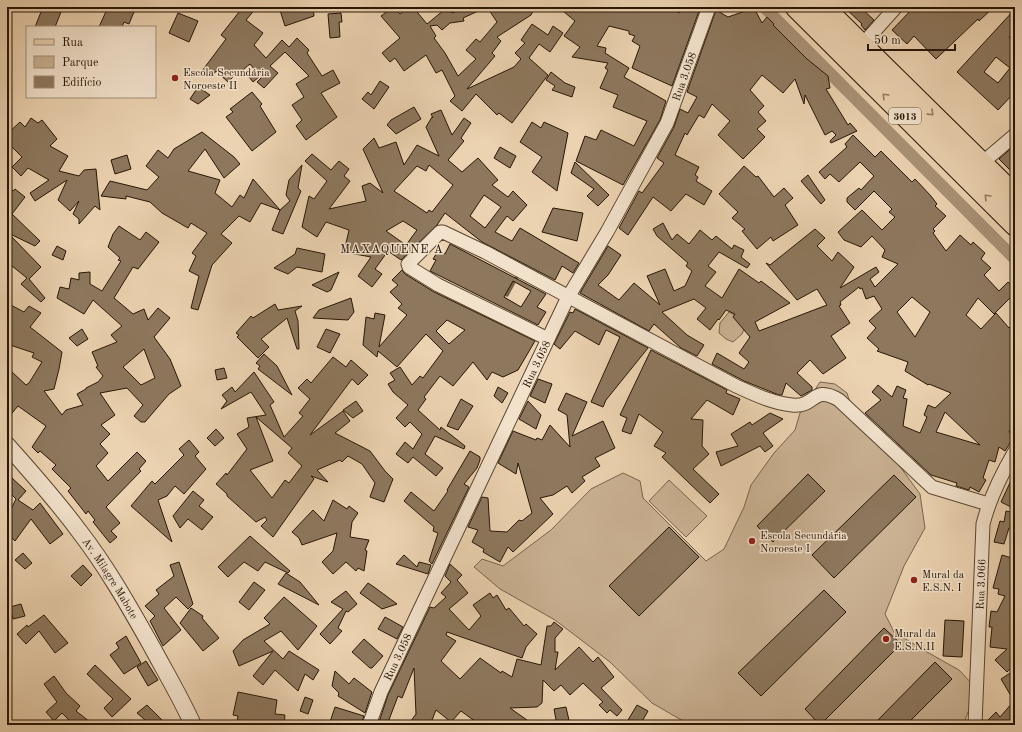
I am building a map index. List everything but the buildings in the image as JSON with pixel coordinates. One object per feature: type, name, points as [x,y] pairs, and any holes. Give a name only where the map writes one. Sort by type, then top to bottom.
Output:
[{"type":"main road","name":"3013","points":[[796,7],[1015,225]]},
{"type":"main road","name":"3013","points":[[823,7],[1015,196]]},
{"type":"street","points":[[862,45],[896,7]]},
{"type":"street","name":"Rua 3.058","points":[[369,725],[381,692],[568,297],[611,225],[667,124],[707,8]]},
{"type":"street","points":[[982,163],[1015,135]]},
{"type":"street","points":[[548,339],[438,285],[409,267],[408,264],[433,238],[440,232],[443,232],[485,252],[736,386],[763,398],[791,405],[801,405],[807,403],[819,394],[830,394],[839,400],[932,487],[988,504]]},
{"type":"street","name":"Av. Milagre Mabote","points":[[7,445],[52,496],[80,532],[134,616],[184,705],[193,725]]},
{"type":"street","name":"Rua 3.066","points":[[975,725],[983,524],[988,504],[999,479],[1015,451]]},
{"type":"street","points":[[184,705],[185,725]]},
{"type":"green space","points":[[729,312],[739,317],[744,329],[742,334],[733,342],[726,339],[719,333],[720,323]]},
{"type":"green space","name":"Escola Secundária Noroeste I","points":[[820,382],[835,384],[847,393],[856,421],[893,457],[920,494],[925,528],[904,566],[885,614],[894,632],[959,670],[973,685],[970,707],[963,725],[690,725],[652,703],[610,662],[555,620],[500,589],[474,567],[482,559],[503,566],[551,530],[591,489],[623,473],[640,481],[643,498],[706,561],[724,549],[744,507],[751,485],[774,453],[795,430],[800,413]]},
{"type":"green space","points":[[669,480],[707,516],[686,537],[649,501]]},
{"type":"waterway","points":[[764,7],[1015,259]]},
{"type":"waterway","points":[[503,293],[507,295],[519,273]]},
{"type":"place","name":"Escola Secundária Noroeste II","points":[[175,78]]},
{"type":"place","name":"Escola Secundária Noroeste I","points":[[752,541]]},
{"type":"place","name":"Mural da E.S.N. I","points":[[914,580]]},
{"type":"place","name":"Mural da E.S.N.II","points":[[886,639]]},
{"type":"district","name":"MAXAQUENE A","points":[[392,249]]}]
